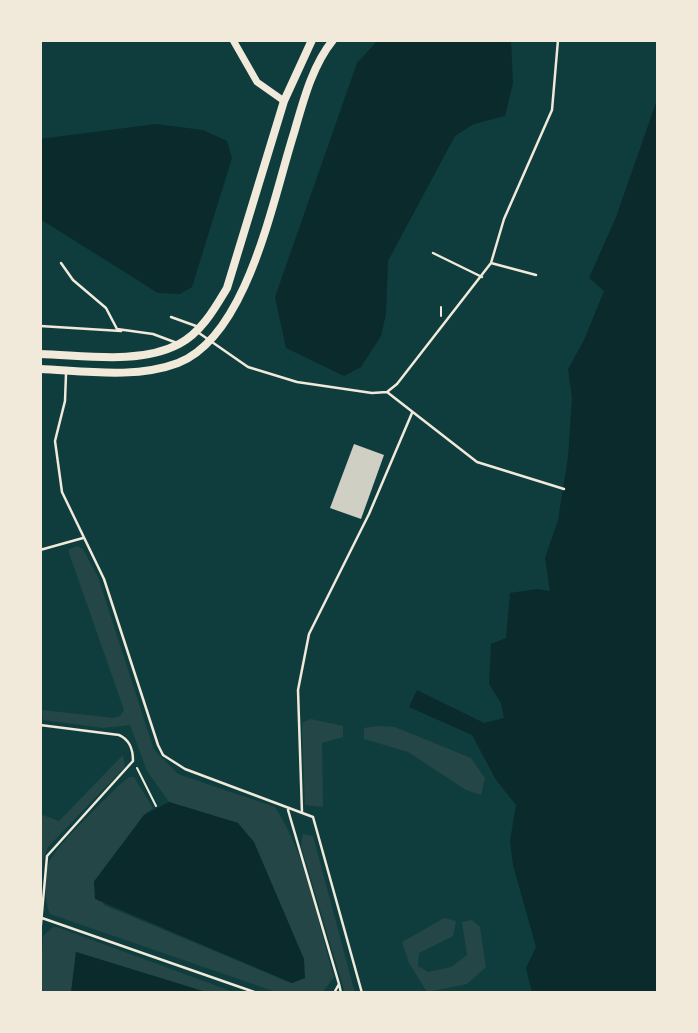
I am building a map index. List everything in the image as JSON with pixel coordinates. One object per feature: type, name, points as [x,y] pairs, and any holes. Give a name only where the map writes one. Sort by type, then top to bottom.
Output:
[{"type":"main road","points":[[40,354],[125,356],[180,344],[198,329],[227,288],[284,101],[312,40]]},
{"type":"main road","points":[[40,369],[128,372],[160,368],[180,362],[208,342],[243,294],[302,107],[319,62],[333,40]]},
{"type":"street","points":[[233,40],[257,82],[284,101]]},
{"type":"lane","points":[[387,392],[491,263],[504,219],[552,110],[558,40]]},
{"type":"lane","points":[[433,253],[482,277]]},
{"type":"lane","points":[[61,263],[73,280],[106,307],[114,325],[122,331]]},
{"type":"lane","points":[[491,263],[536,275]]},
{"type":"lane","points":[[171,317],[198,329],[208,342],[248,367],[297,382],[372,393],[387,392],[477,462],[564,489]]},
{"type":"lane","points":[[40,326],[153,334],[180,344]]},
{"type":"lane","points":[[66,371],[65,401],[55,441],[62,492],[104,579],[163,755],[185,769],[272,799],[288,810],[313,817],[362,993]]},
{"type":"lane","points":[[302,813],[299,690],[309,634],[369,514],[412,413]]},
{"type":"lane","points":[[40,550],[83,538]]},
{"type":"lane","points":[[40,726],[119,735],[126,738],[131,747],[133,761],[47,856],[40,935]]},
{"type":"lane","points":[[288,810],[341,993]]},
{"type":"lane","points":[[42,918],[257,993]]},
{"type":"lane","points":[[334,993],[339,985]]},
{"type":"path","points":[[133,761],[156,806]]},
{"type":"shaded area","points":[[378,40],[511,40],[513,83],[505,116],[474,124],[455,136],[388,261],[386,314],[381,336],[361,367],[344,376],[286,348],[275,297],[357,63]]},
{"type":"shaded area","points":[[658,97],[658,993],[532,993],[526,968],[536,947],[513,865],[510,841],[516,805],[496,780],[472,735],[409,707],[417,690],[484,723],[504,718],[501,703],[489,684],[491,644],[506,638],[510,593],[537,589],[550,591],[545,558],[558,520],[568,457],[572,398],[568,369],[584,340],[604,291],[589,278],[616,217]]},
{"type":"shaded area","points":[[156,124],[203,130],[227,141],[232,158],[192,287],[180,294],[158,293],[40,219],[40,139]]},
{"type":"shaded area","points":[[77,546],[83,549],[98,577],[154,750],[178,774],[275,807],[286,826],[310,889],[334,977],[322,993],[276,992],[50,914],[46,883],[52,857],[118,786],[129,777],[134,777],[153,808],[144,815],[94,881],[104,905],[291,983],[305,978],[238,823],[169,802],[147,771],[130,725],[103,728],[43,720],[42,710],[114,718],[120,716],[124,710],[68,550]]},
{"type":"shaded area","points":[[311,719],[343,726],[343,737],[322,743],[323,807],[305,805],[302,732],[303,722]]},
{"type":"shaded area","points":[[395,727],[471,758],[485,778],[481,795],[466,790],[408,752],[364,739],[364,728]]},
{"type":"shaded area","points":[[123,755],[125,767],[48,847],[43,860],[40,889],[40,814],[59,821]]},
{"type":"shaded area","points":[[169,802],[238,823],[254,842],[304,959],[305,978],[292,983],[95,899],[94,882],[144,815]]},
{"type":"shaded area","points":[[303,834],[313,836],[355,993],[345,993],[301,846]]},
{"type":"shaded area","points":[[444,918],[456,921],[453,936],[419,953],[418,966],[428,972],[451,967],[467,955],[462,922],[472,920],[480,927],[486,967],[467,984],[427,992],[409,963],[402,942]]},
{"type":"shaded area","points":[[53,927],[236,993],[209,993],[76,952],[71,993],[40,993],[43,936]]},
{"type":"shaded area","points":[[76,952],[209,993],[71,993]]},
{"type":"building","points":[[354,444],[384,455],[361,519],[330,508]]}]
